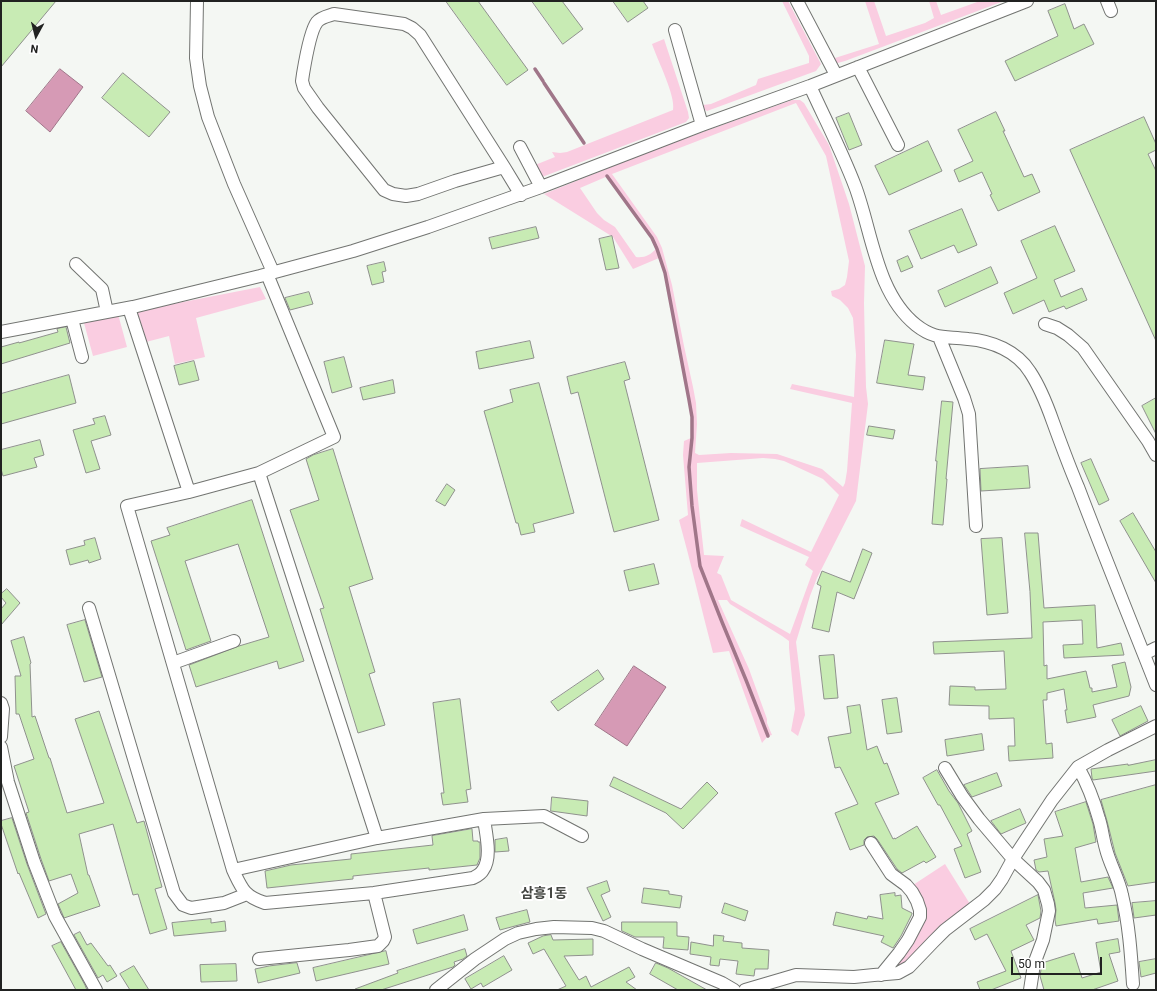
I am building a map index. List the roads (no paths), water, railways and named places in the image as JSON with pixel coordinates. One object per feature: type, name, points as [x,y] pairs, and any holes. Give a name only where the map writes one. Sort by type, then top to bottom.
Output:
[{"type":"street","points":[[197,1],[196,58],[200,86],[208,117],[334,437],[259,473],[188,492],[127,506],[233,870],[241,887],[247,894],[265,903],[374,893],[473,878],[480,874],[487,862],[488,854],[484,819]]},
{"type":"street","points":[[797,1],[836,75]]},
{"type":"street","points":[[1,332],[129,308],[353,251],[428,227],[542,188],[702,125],[810,86],[1024,2]]},
{"type":"street","points":[[504,167],[455,181],[418,194],[406,196],[393,194],[384,190],[318,108],[304,88],[302,81],[303,74],[312,32],[316,23],[324,17],[334,14],[404,24],[412,28],[420,35],[504,167],[521,195]]},
{"type":"street","points":[[675,30],[702,125]]},
{"type":"street","points":[[858,67],[898,145]]},
{"type":"street","points":[[810,86],[855,187],[878,262],[895,302],[916,325],[930,334],[939,337],[970,339],[987,342],[1004,348],[1024,363],[1032,374],[1047,407],[1156,685]]},
{"type":"street","points":[[520,147],[542,188]]},
{"type":"street","points":[[76,264],[102,289],[107,312]]},
{"type":"street","points":[[129,308],[188,492]]},
{"type":"street","points":[[72,319],[82,357]]},
{"type":"street","points":[[1045,324],[1057,328],[1083,348],[1148,441],[1156,455]]},
{"type":"street","points":[[939,337],[969,414],[976,526]]},
{"type":"street","points":[[259,473],[377,838]]},
{"type":"street","points":[[89,608],[174,893],[183,905],[191,908],[224,903],[247,894]]},
{"type":"street","points":[[173,663],[234,641]]},
{"type":"street","points":[[1144,654],[1156,648]]},
{"type":"street","points":[[1,703],[3,709],[1,737]]},
{"type":"street","points":[[745,990],[796,975],[854,977],[898,973],[909,967],[945,930],[996,889],[1012,859],[1052,800],[1078,767],[1156,726]]},
{"type":"street","points":[[1,747],[8,782],[34,862],[55,916],[96,990]]},
{"type":"street","points":[[1078,767],[1100,819],[1106,849],[1122,894],[1130,935],[1133,984]]},
{"type":"street","points":[[945,768],[962,796],[979,819],[1012,859],[1038,882],[1044,890],[1049,911],[1043,940],[1034,964],[1030,990]]},
{"type":"street","points":[[233,870],[377,838],[484,819],[544,816],[582,836]]},
{"type":"street","points":[[871,843],[891,874],[906,885],[912,892],[920,910],[920,917],[908,940],[900,953],[881,975]]},
{"type":"street","points":[[259,959],[378,946],[385,937],[374,893]]},
{"type":"street","points":[[436,990],[505,939],[524,931],[554,927],[592,928],[604,931],[722,983],[734,990]]},
{"type":"waterway","points":[[535,69],[543,81]]},
{"type":"waterway","points":[[544,83],[584,143]]},
{"type":"waterway","points":[[607,176],[652,238],[665,273],[692,417],[692,438],[689,467],[692,506],[700,566],[768,736]]},
{"type":"district","name":"삼흥1동","points":[[544,894]]}]
